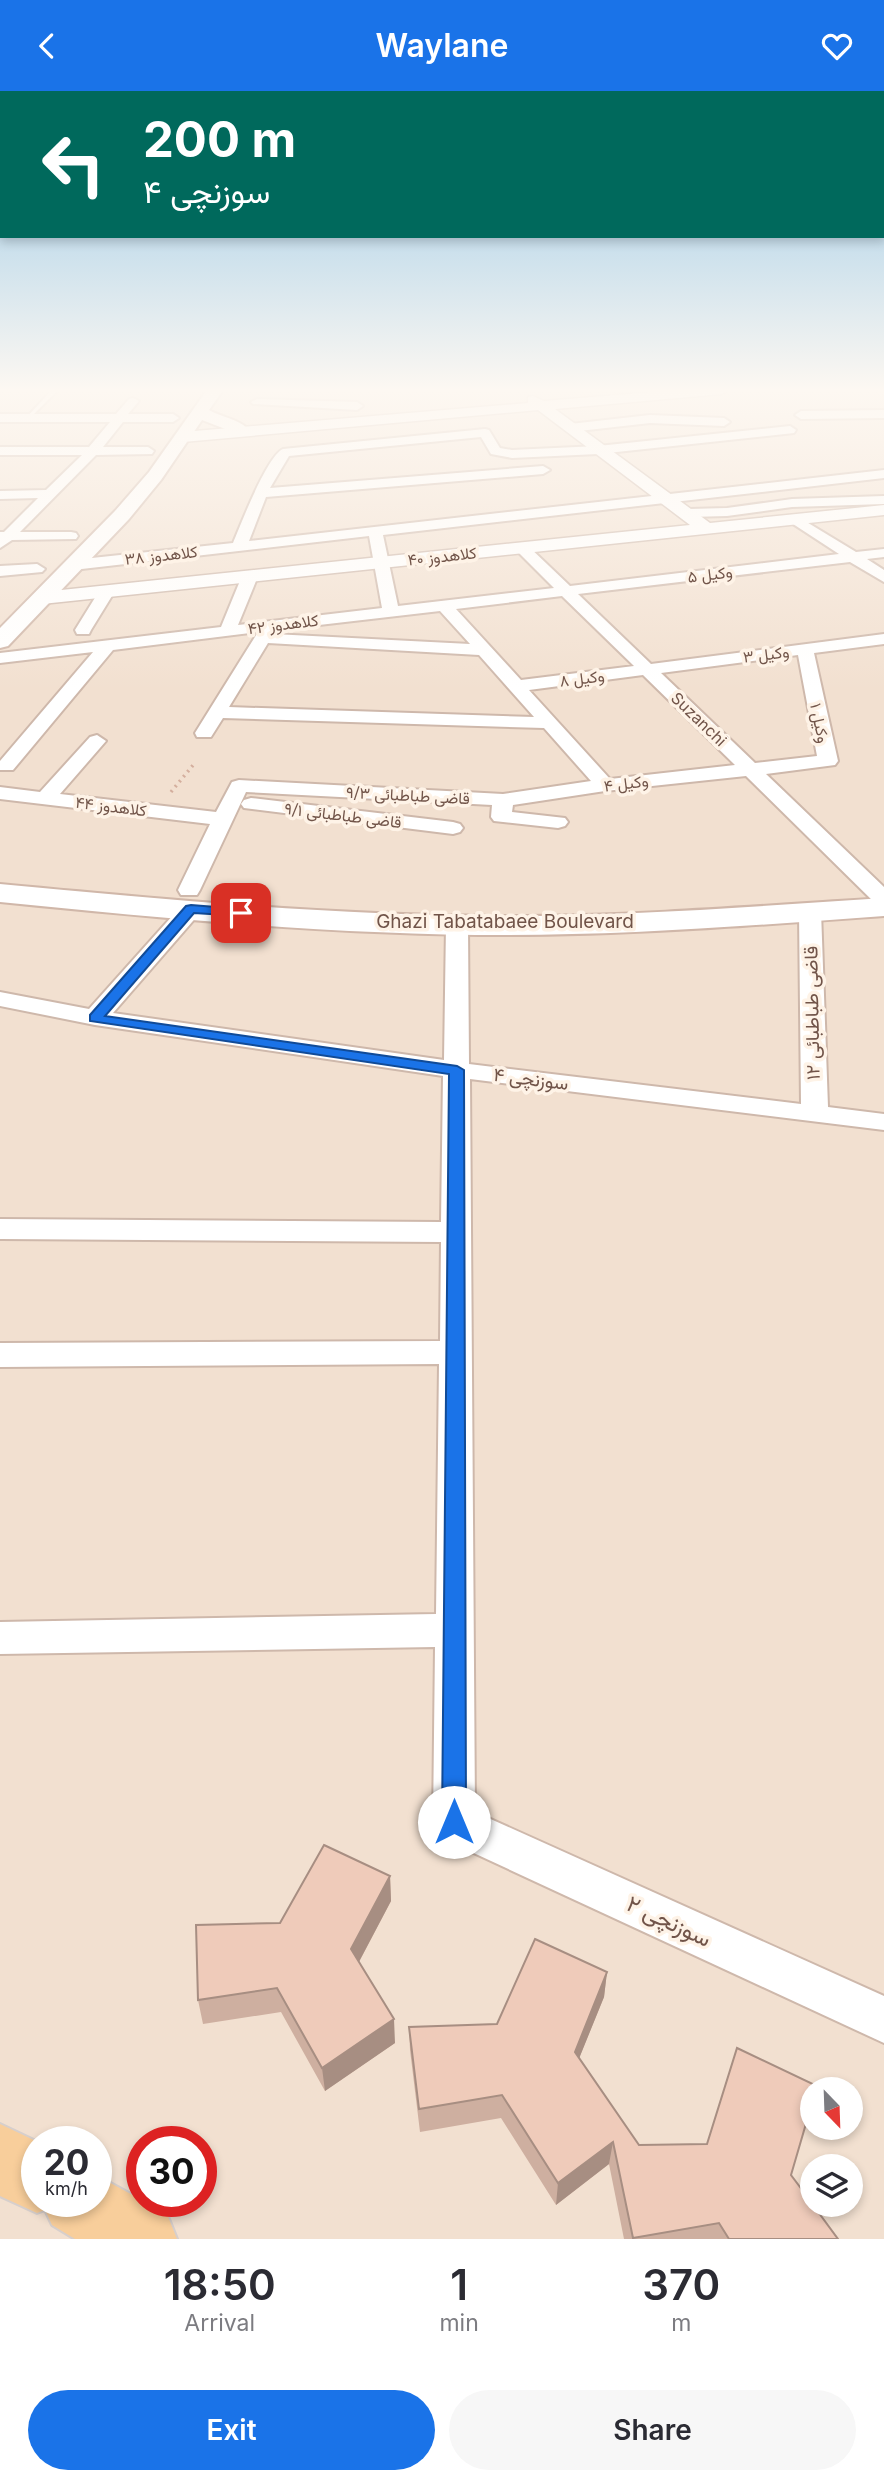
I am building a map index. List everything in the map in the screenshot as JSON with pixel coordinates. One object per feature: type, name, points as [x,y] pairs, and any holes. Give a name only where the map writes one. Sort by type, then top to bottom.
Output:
[{"type":"main road","points":[[0,641],[143,490]]},
{"type":"main road","points":[[19,587],[78,528]]},
{"type":"main road","name":"Ghazi Tabatabaee Boulevard","points":[[0,872],[190,900],[457,925],[810,911],[882,896]]},
{"type":"main road","name":"Ghazi Tabatabaee Boulevard","points":[[0,893],[190,900],[465,904],[882,896]]},
{"type":"main road","points":[[0,2158],[21,2170]]},
{"type":"main road","points":[[104,2217],[142,2239]]},
{"type":"street","points":[[3,539],[55,490]]},
{"type":"street","points":[[239,547],[263,490]]},
{"type":"street","points":[[261,493],[295,490]]},
{"type":"street","points":[[349,490],[353,501]]},
{"type":"street","points":[[646,490],[664,507],[686,513],[727,512],[792,503],[884,500]]},
{"type":"street","name":"کلاهدوز ۳۸","points":[[73,565],[454,523],[664,507],[764,490]]},
{"type":"street","points":[[0,495],[51,494]]},
{"type":"street","name":"کلاهدوز ۴۰","points":[[42,598],[884,510]]},
{"type":"street","points":[[686,513],[707,529]]},
{"type":"street","points":[[454,523],[482,530],[625,519]]},
{"type":"street","points":[[795,519],[884,577]]},
{"type":"street","points":[[3,539],[78,528]]},
{"type":"street","points":[[375,531],[391,611]]},
{"type":"street","name":"Suzanchi","points":[[522,548],[882,896]]},
{"type":"street","name":"وکيل ۵","points":[[566,591],[884,553]]},
{"type":"street","points":[[0,571],[37,569]]},
{"type":"street","points":[[227,631],[250,576]]},
{"type":"street","points":[[83,630],[107,591]]},
{"type":"street","name":"کلاهدوز ۴۲","points":[[0,658],[227,631],[266,632],[391,611],[566,591]]},
{"type":"street","points":[[444,605],[605,785]]},
{"type":"street","points":[[204,733],[266,632],[484,650]]},
{"type":"street","name":"وکيل ۳","points":[[648,669],[884,639]]},
{"type":"street","points":[[6,766],[107,646]]},
{"type":"street","name":"وکيل ۱","points":[[750,768],[828,761],[805,649]]},
{"type":"street","name":"وکيل ۸","points":[[516,686],[648,669]]},
{"type":"street","points":[[218,712],[549,723]]},
{"type":"street","points":[[45,798],[97,741]]},
{"type":"street","name":"وکيل ۴","points":[[503,800],[750,768]]},
{"type":"street","name":"کلاهدوز ۴۴","points":[[0,793],[155,811],[231,802]]},
{"type":"street","points":[[503,800],[501,817],[558,822]]},
{"type":"street","name":"قاضی طباطبائی ۹/۳","points":[[231,802],[503,800]]},
{"type":"street","points":[[95,1018],[190,900],[231,802]]},
{"type":"street","name":"قاضی طباطبائی ۹/۱","points":[[231,802],[453,828]]},
{"type":"street","name":"قاضی طباطبائی ۱۲","points":[[810,911],[815,1114]]},
{"type":"street","points":[[0,1638],[454,1630],[457,925]]},
{"type":"street","name":"سوزنچی ۴","points":[[0,999],[95,1018],[457,1070],[884,1122]]},
{"type":"street","points":[[0,1229],[456,1232]]},
{"type":"street","points":[[0,1355],[456,1352]]},
{"type":"street","name":"سوزنچی ۲","points":[[454,1630],[454,1822],[884,2020]]},
{"type":"path","points":[[155,811],[194,764]]},
{"type":"shaded area","points":[[0,490],[884,490],[884,2239],[0,2239]]},
{"type":"building","points":[[324,1845],[390,1876],[351,1949],[394,2019],[322,2068],[277,1988],[198,2000],[196,1925],[280,1923]]},
{"type":"building","points":[[535,1939],[607,1972],[575,2052],[639,2145],[707,2144],[737,2048],[800,2078],[801,2140],[791,2175],[800,2187],[800,2217],[822,2217],[838,2239],[729,2239],[719,2223],[633,2238],[613,2142],[558,2183],[502,2095],[419,2109],[409,2027],[497,2024]]},
{"type":"route","points":[[241,913],[191,909],[95,1018],[457,1070],[454,1822]]}]
